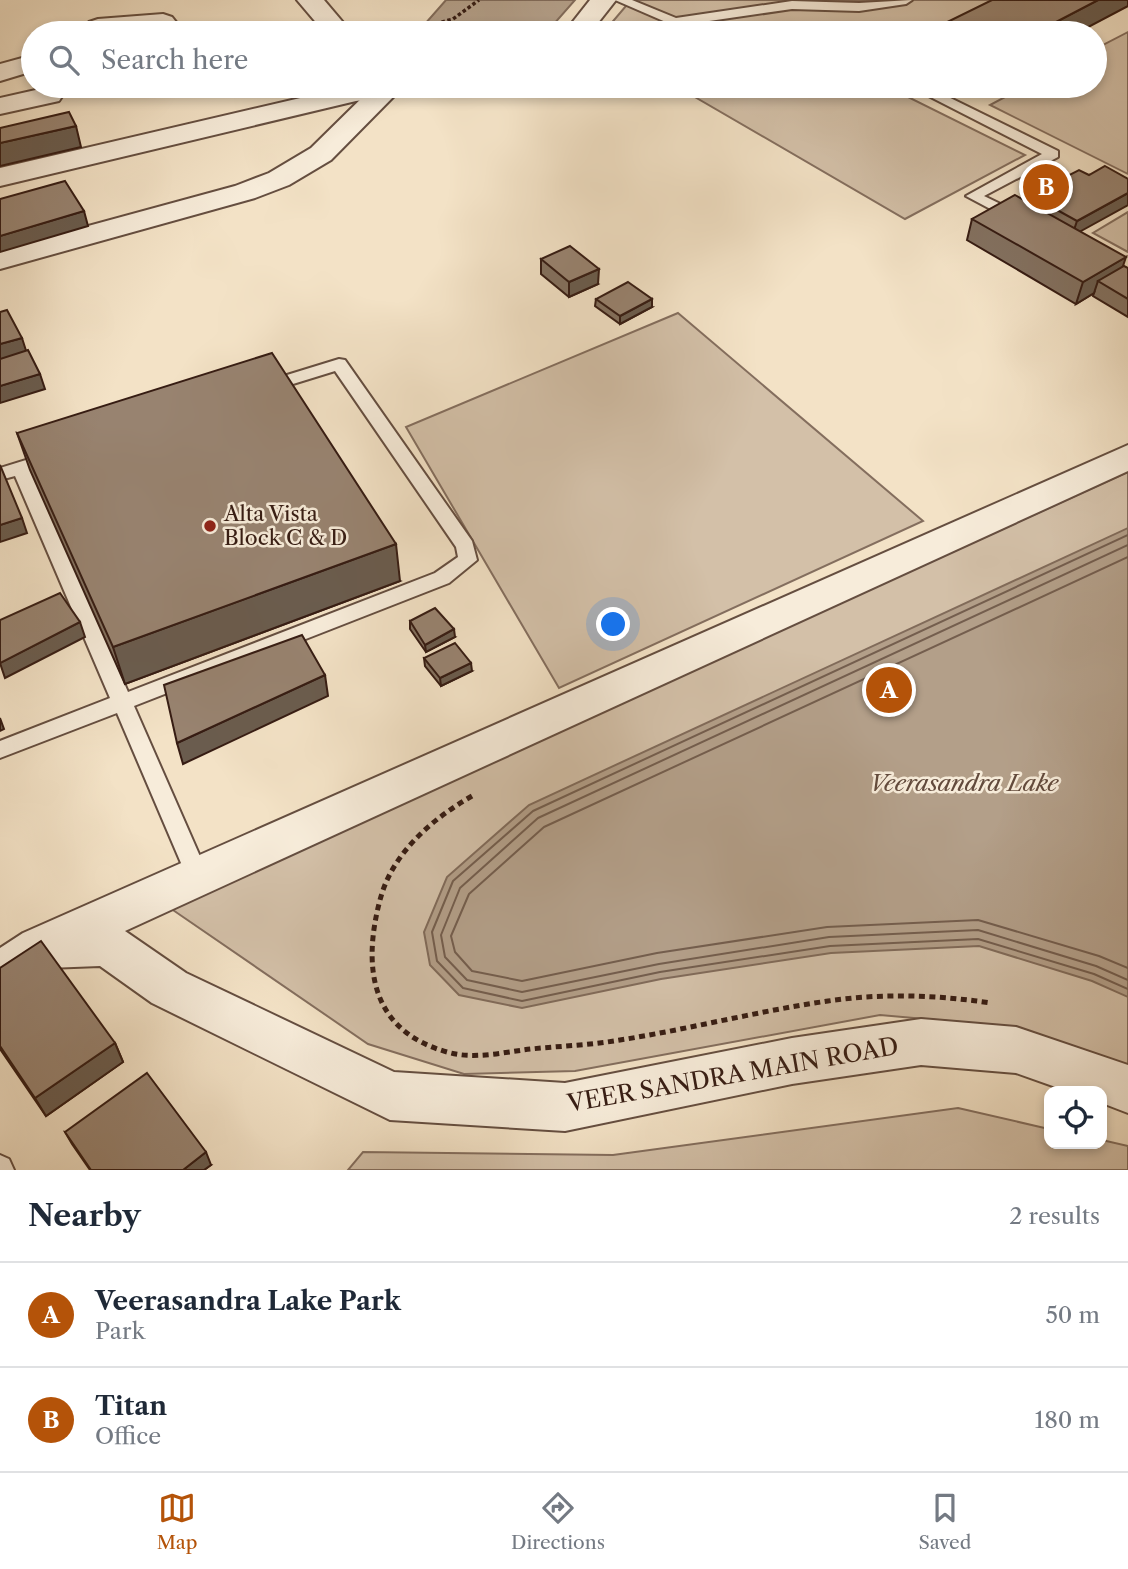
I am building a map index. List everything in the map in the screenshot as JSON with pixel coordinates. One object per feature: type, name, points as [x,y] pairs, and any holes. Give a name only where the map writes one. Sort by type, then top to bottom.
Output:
[{"type":"street","points":[[90,0],[96,8],[94,21]]},
{"type":"street","points":[[310,0],[328,21]]},
{"type":"street","points":[[586,21],[603,0]]},
{"type":"street","points":[[0,73],[21,78]]},
{"type":"street","points":[[0,106],[21,93]]},
{"type":"street","points":[[0,177],[335,98]]},
{"type":"street","points":[[0,260],[245,192],[282,178],[334,143],[382,98]]},
{"type":"street","points":[[0,974],[40,948],[1128,457]]},
{"type":"street","name":"VEER SANDRA MAIN ROAD","points":[[40,948],[107,945],[169,988],[390,1096],[565,1107],[792,1062],[921,1042],[1016,1050],[1128,1089]]},
{"type":"lane","points":[[621,0],[673,21]]},
{"type":"lane","points":[[682,21],[792,5],[859,7],[906,0]]},
{"type":"lane","points":[[940,98],[1053,154],[973,196],[1032,225]]},
{"type":"lane","points":[[0,750],[442,578],[468,560],[465,546],[339,364],[246,394]]},
{"type":"lane","points":[[0,474],[74,451]]},
{"type":"lane","points":[[22,468],[198,877]]},
{"type":"path","points":[[446,21],[470,10],[479,0]]},
{"type":"path","points":[[478,793],[440,816],[417,836],[384,886],[375,914],[370,944],[375,992],[395,1024],[410,1037],[429,1047],[472,1055],[617,1041],[826,1001],[873,996],[919,995],[999,1004]]},
{"type":"shaded area","points":[[631,0],[996,0],[955,21],[613,21]]},
{"type":"shaded area","points":[[1128,32],[1128,174],[990,105],[1003,98],[1107,98],[1107,43]]},
{"type":"shaded area","points":[[697,98],[910,98],[1025,155],[905,219]]},
{"type":"shaded area","points":[[1128,212],[1128,252],[1093,233]]},
{"type":"shaded area","points":[[678,313],[923,521],[559,688],[406,427]]},
{"type":"shaded area","points":[[1128,472],[1128,1067],[1016,1027],[880,1015],[575,1071],[464,1074],[368,1044],[170,908]]},
{"type":"shaded area","points":[[958,1108],[1044,1128],[1044,1149],[1107,1149],[1107,1141],[1128,1146],[1128,1170],[348,1170],[363,1152],[613,1155]]},
{"type":"water","points":[[446,0],[575,0],[557,21],[428,21]]},
{"type":"water","name":"Veerasandra Lake","points":[[1128,528],[1128,997],[1092,981],[979,946],[831,953],[661,979],[522,1008],[459,995],[430,965],[424,932],[447,877],[529,805]]},
{"type":"building","points":[[992,0],[1098,0],[1058,21],[949,21]]},
{"type":"building","points":[[69,112],[76,126],[0,143],[0,128]]},
{"type":"building","points":[[1105,166],[1128,179],[1128,193],[1077,221],[1030,195],[1079,170],[1089,175]]},
{"type":"building","points":[[65,181],[84,211],[0,236],[0,199]]},
{"type":"building","points":[[1015,195],[1126,257],[1083,282],[972,219]]},
{"type":"building","points":[[570,246],[599,269],[569,282],[541,259]]},
{"type":"building","points":[[1124,266],[1128,268],[1128,299],[1098,281]]},
{"type":"building","points":[[628,282],[652,299],[620,316],[596,299]]},
{"type":"building","points":[[7,310],[22,338],[0,344],[0,312]]},
{"type":"building","points":[[28,350],[40,374],[0,386],[0,359]]},
{"type":"building","name":"Alta Vista Block C & D","points":[[272,353],[396,544],[113,647],[17,433]]},
{"type":"building","points":[[0,465],[22,518],[0,525]]},
{"type":"building","points":[[60,593],[80,622],[0,663],[0,620]]},
{"type":"building","points":[[435,608],[454,629],[425,645],[410,621]]},
{"type":"building","points":[[302,635],[325,675],[177,743],[164,685]]},
{"type":"building","points":[[455,643],[471,663],[440,678],[424,658]]},
{"type":"building","points":[[41,941],[115,1043],[35,1098],[0,1046],[0,968]]},
{"type":"building","points":[[147,1073],[206,1152],[183,1170],[91,1170],[65,1132]]},
{"type":"place","name":"Titan","points":[[1046,187]]},
{"type":"place","name":"Alta Vista Block C & D","points":[[210,526]]},
{"type":"place","name":"Veerasandra Lake Park","points":[[889,690]]}]
